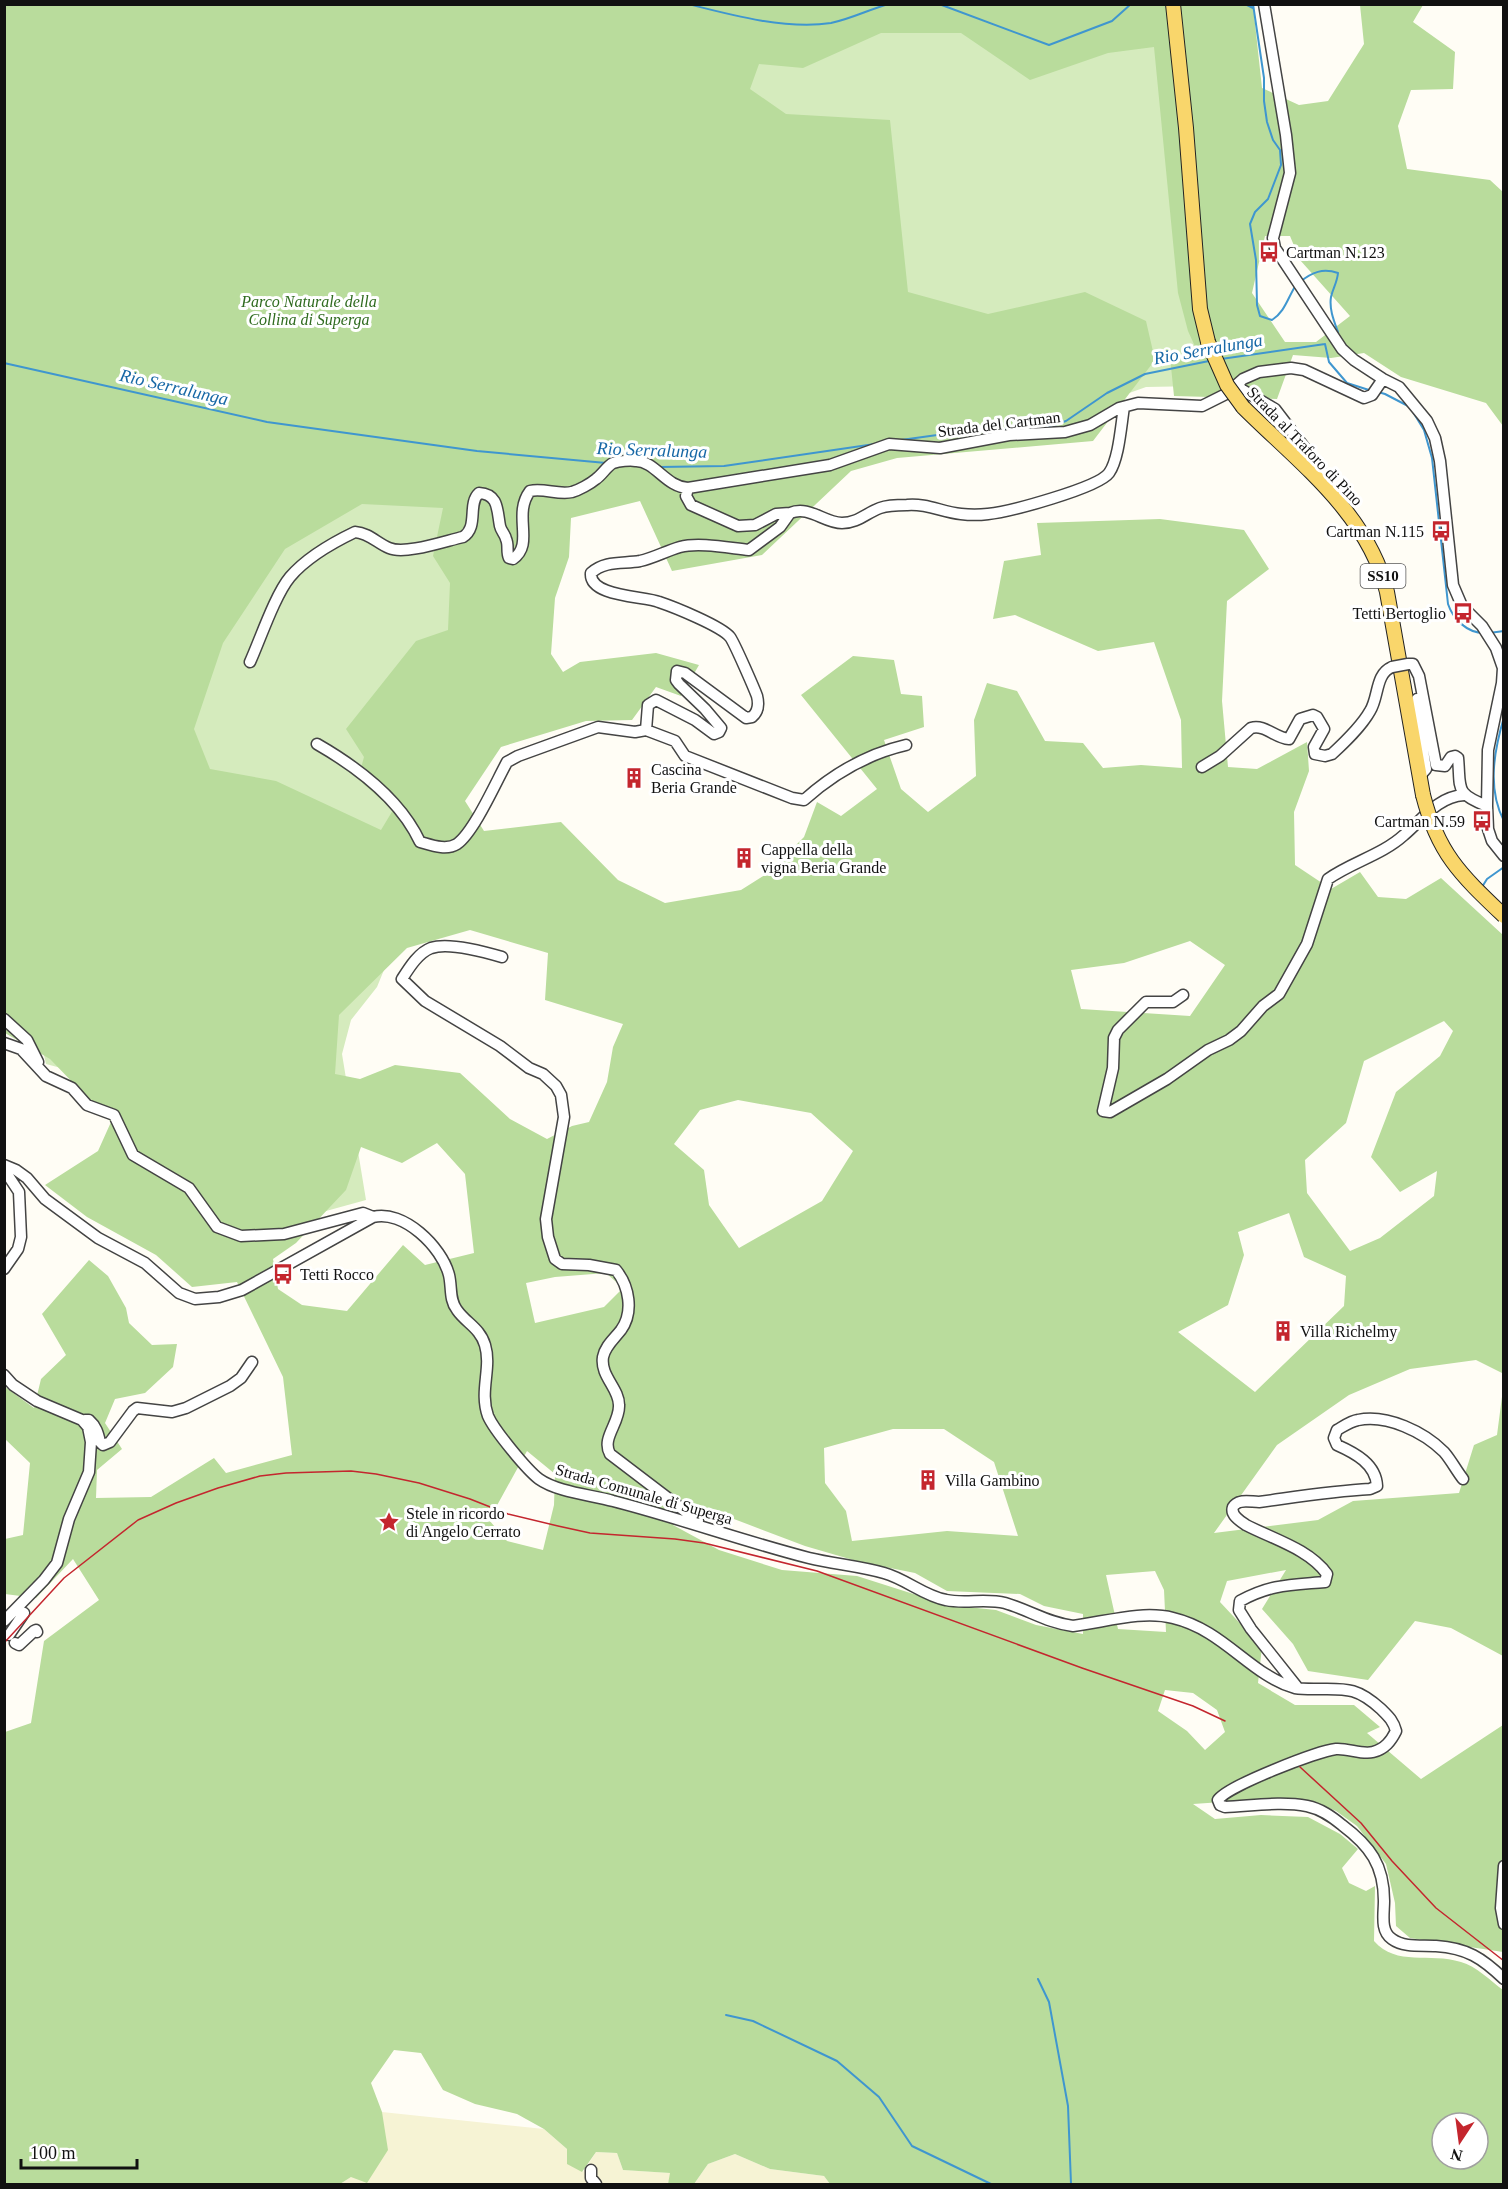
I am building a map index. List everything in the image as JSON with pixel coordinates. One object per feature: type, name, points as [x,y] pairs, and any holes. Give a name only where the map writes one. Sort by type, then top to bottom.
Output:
[{"type":"main road","name":"Strada al Traforo di Pino","points":[[1173,4],[1186,128],[1200,309],[1208,342],[1227,386],[1243,407],[1340,503],[1365,536],[1382,573],[1429,822],[1446,855],[1470,884],[1503,916]]},
{"type":"street","name":"Strada del Cartman","points":[[1264,4],[1286,135],[1290,173],[1273,238],[1275,248],[1338,342],[1378,387]]},
{"type":"street","name":"Strada del Cartman","points":[[688,488],[830,465],[889,444],[940,448],[1009,435],[1065,432],[1090,425],[1124,407],[1138,403],[1202,406],[1239,385],[1243,379],[1259,372],[1291,368],[1304,370],[1364,398],[1378,387],[1399,387],[1427,421],[1435,438],[1440,461],[1453,585],[1462,606],[1482,626],[1496,648],[1503,668],[1503,683],[1488,750],[1487,806],[1488,829],[1492,841],[1503,856]]},
{"type":"street","points":[[1239,385],[1241,389],[1275,409],[1317,464],[1323,475],[1322,485]]},
{"type":"street","points":[[250,662],[283,587],[300,566],[355,532],[369,536],[387,548],[402,551],[463,537],[469,534],[472,525],[476,495],[486,493],[492,497],[498,507],[500,529],[506,538],[509,558],[513,559],[519,556],[524,545],[522,508],[530,491],[541,489],[564,493],[574,491],[596,479],[612,463],[645,462],[661,476],[680,487],[688,488],[686,496],[691,505],[738,526],[755,525],[776,514],[796,510],[842,523],[857,521],[882,508],[908,505],[929,506],[961,514],[988,514],[1076,490],[1108,474],[1114,462],[1124,407]]},
{"type":"street","points":[[646,730],[648,705],[656,700],[695,720],[714,734],[719,732],[721,728],[676,680],[676,671],[685,673],[746,718],[756,714],[757,697],[730,637],[718,629],[657,601],[610,592],[595,583],[591,578],[591,573],[613,563],[640,561],[682,546],[749,550],[780,527],[790,513]]},
{"type":"street","points":[[1202,767],[1220,756],[1251,728],[1262,728],[1289,739],[1300,719],[1313,715],[1317,717],[1324,729],[1314,747],[1315,754],[1324,756],[1332,754],[1370,712],[1384,670],[1413,664],[1419,676],[1434,761],[1436,765],[1443,766],[1451,757],[1458,758],[1460,789],[1464,795]]},
{"type":"street","points":[[1419,676],[1417,712],[1426,769],[1419,777]]},
{"type":"street","points":[[317,744],[336,755],[392,800],[412,825],[420,842],[440,848],[456,845],[466,834],[507,762],[598,728],[635,732],[646,730],[675,741],[685,756],[792,798],[804,800],[822,783],[843,770],[889,749],[906,744]]},
{"type":"street","points":[[1183,995],[1173,1002],[1146,1002],[1118,1030],[1114,1038],[1113,1068],[1104,1111],[1110,1112],[1167,1079],[1208,1050],[1241,1032],[1263,1006],[1284,988],[1310,939],[1328,879],[1390,846],[1404,836],[1434,806],[1456,795],[1464,795],[1487,806]]},
{"type":"street","points":[[502,957],[448,947],[432,948],[415,961],[402,979],[425,1001],[500,1046],[529,1068],[543,1074],[556,1086],[561,1095],[564,1117],[546,1219],[548,1237],[555,1259],[562,1264],[616,1270],[623,1278],[627,1291],[627,1319],[606,1349],[602,1362],[620,1405],[618,1418],[608,1440],[608,1450],[687,1514],[708,1528]]},
{"type":"street","points":[[4,1018],[27,1040],[46,1076]]},
{"type":"street","points":[[4,1043],[21,1049],[46,1076]]},
{"type":"street","name":"Strada Comunale di Superga","points":[[46,1076],[72,1088],[87,1106],[114,1116],[133,1155],[189,1188],[217,1227],[241,1236],[284,1234],[363,1213],[373,1217],[383,1215],[402,1221],[416,1231],[442,1257],[449,1275],[452,1300],[457,1311],[480,1332],[485,1343],[487,1355],[484,1403],[489,1419],[499,1435],[539,1479],[556,1487],[613,1501],[810,1558],[885,1573],[935,1597],[947,1600],[1007,1604],[1043,1619],[1065,1625],[1073,1626],[1144,1616],[1171,1617],[1228,1644],[1274,1680],[1298,1688],[1350,1689],[1360,1692],[1393,1721],[1396,1731],[1389,1744],[1372,1753],[1336,1749],[1308,1757],[1236,1786],[1221,1795],[1218,1800],[1225,1807],[1305,1806],[1328,1814],[1362,1840],[1374,1859],[1383,1884],[1384,1927],[1389,1938],[1401,1943],[1438,1946],[1470,1953],[1484,1960],[1503,1979]]},
{"type":"street","points":[[5,1170],[27,1178],[45,1199],[98,1238],[131,1254],[158,1273],[179,1293],[195,1299],[219,1297],[242,1290],[373,1217]]},
{"type":"street","points":[[4,1269],[18,1250],[21,1237],[19,1192],[5,1170]]},
{"type":"street","points":[[4,1375],[13,1385],[37,1401],[82,1420],[89,1420],[98,1431],[100,1443],[103,1445],[110,1442],[133,1411],[138,1408],[172,1412],[186,1408],[230,1386],[241,1378],[252,1362]]},
{"type":"street","points":[[4,1621],[44,1580],[57,1563],[69,1519],[89,1472],[91,1442],[88,1427],[82,1420]]},
{"type":"street","points":[[1298,1688],[1251,1629],[1239,1610],[1240,1601],[1270,1588],[1289,1583],[1325,1582],[1327,1574],[1320,1564],[1306,1555],[1237,1519],[1233,1514],[1235,1504],[1240,1501],[1256,1502],[1370,1489],[1377,1486],[1376,1476],[1363,1459],[1337,1445],[1334,1438],[1337,1430],[1358,1420],[1384,1421],[1425,1436],[1446,1455],[1462,1479]]},
{"type":"street","points":[[16,1609],[24,1613],[12,1639],[19,1645],[34,1631],[37,1632]]},
{"type":"street","points":[[1503,1866],[1503,1924]]},
{"type":"street","points":[[591,2170],[591,2178],[596,2184]]},
{"type":"shaded area","points":[[382,2112],[544,2129],[567,2149],[583,2172],[596,2152],[617,2153],[623,2170],[671,2173],[668,2184],[340,2184],[351,2177]]},
{"type":"shaded area","points":[[735,2154],[770,2169],[824,2176],[830,2184],[694,2184],[708,2164]]},
{"type":"green space","name":"Parco Naturale della Collina di Superga","points":[[5,5],[1172,5],[1202,307],[1200,386],[1146,387],[1076,412],[592,462],[377,987],[351,1020],[342,1054],[366,1200],[297,1219],[61,1068],[46,1064],[38,1029]]},
{"type":"green space","points":[[5,5],[1253,5],[1262,88],[1299,105],[1328,101],[1364,44],[1360,5],[1423,5],[1413,22],[1455,52],[1453,89],[1411,90],[1398,126],[1407,169],[1490,180],[1503,192],[1503,426],[1486,403],[1401,377],[1364,353],[1331,358],[1293,355],[1277,399],[1174,396],[1170,357],[1198,353],[1188,331],[1178,293],[1154,47],[1108,53],[1030,80],[961,33],[881,33],[803,68],[759,64],[750,89],[786,114],[890,120],[908,292],[988,314],[1085,292],[1146,321],[1155,360],[1093,441],[897,458],[851,471],[762,555],[672,571],[640,501],[571,518],[569,557],[555,598],[551,654],[563,672],[580,662],[656,653],[699,665],[681,696],[656,687],[632,720],[586,721],[501,747],[465,801],[484,831],[561,822],[618,880],[665,903],[741,890],[768,873],[804,837],[817,802],[841,816],[877,789],[801,695],[853,656],[894,660],[901,694],[922,696],[924,727],[884,740],[901,789],[928,812],[976,776],[974,720],[987,683],[1017,691],[1045,741],[1083,743],[1103,768],[1141,765],[1182,768],[1181,720],[1154,642],[1098,651],[1015,615],[993,619],[1004,561],[1041,555],[1037,523],[1160,519],[1244,530],[1269,569],[1227,601],[1222,701],[1228,767],[1257,769],[1307,742],[1309,771],[1294,812],[1295,865],[1331,889],[1360,872],[1378,897],[1406,899],[1441,878],[1503,935],[1504,1374],[1476,1360],[1410,1369],[1349,1395],[1277,1445],[1214,1533],[1318,1520],[1353,1501],[1459,1493],[1474,1445],[1497,1435],[1503,1389],[1503,1656],[1451,1628],[1415,1621],[1368,1680],[1308,1671],[1293,1644],[1262,1609],[1286,1570],[1227,1581],[1220,1602],[1262,1647],[1258,1683],[1295,1705],[1354,1705],[1380,1727],[1367,1733],[1421,1779],[1503,1725],[1503,1952],[1410,1938],[1396,1926],[1395,1903],[1386,1864],[1357,1826],[1336,1811],[1314,1802],[1237,1801],[1193,1804],[1215,1819],[1261,1815],[1308,1817],[1340,1834],[1358,1849],[1342,1868],[1349,1883],[1366,1891],[1375,1886],[1374,1941],[1393,1954],[1449,1959],[1467,1964],[1503,1990],[1503,2184],[830,2184],[824,2176],[770,2169],[735,2154],[708,2164],[694,2184],[668,2184],[670,2173],[623,2170],[617,2153],[596,2152],[582,2172],[567,2164],[567,2149],[544,2129],[517,2114],[475,2104],[443,2090],[421,2053],[394,2050],[371,2083],[382,2112],[388,2150],[367,2183],[351,2177],[340,2184],[5,2184],[5,1732],[31,1723],[44,1641],[99,1600],[73,1559],[36,1598],[5,1594],[5,1539],[23,1535],[30,1463],[5,1439],[5,1387],[34,1408],[41,1379],[66,1355],[42,1314],[89,1260],[108,1276],[126,1308],[129,1323],[152,1345],[177,1344],[173,1367],[145,1393],[115,1399],[105,1423],[122,1449],[97,1470],[96,1498],[151,1497],[214,1458],[226,1473],[292,1455],[283,1377],[237,1282],[192,1287],[156,1255],[87,1217],[45,1185],[98,1151],[111,1122],[50,1059],[5,1033]],"holes":[[[1265,236],[1290,236],[1300,260],[1350,316],[1316,342],[1285,342],[1252,293]],[[362,504],[443,508],[433,556],[450,583],[448,630],[416,641],[346,729],[364,757],[358,779],[393,810],[381,830],[276,781],[210,769],[194,729],[223,643],[285,549]],[[470,930],[548,953],[545,1000],[623,1024],[613,1047],[607,1082],[589,1122],[572,1126],[547,1139],[510,1119],[460,1073],[395,1065],[360,1079],[335,1074],[339,1015],[407,948]],[[1190,941],[1225,965],[1190,1016],[1081,1009],[1071,970],[1124,963]],[[1444,1021],[1453,1031],[1440,1056],[1396,1092],[1371,1157],[1400,1192],[1437,1171],[1434,1196],[1380,1238],[1350,1251],[1307,1193],[1305,1160],[1346,1123],[1364,1061]],[[738,1100],[811,1113],[853,1151],[822,1201],[739,1248],[709,1205],[704,1170],[674,1144],[700,1110]],[[437,1143],[465,1174],[474,1253],[425,1265],[403,1245],[347,1311],[302,1305],[278,1289],[273,1259],[296,1243],[346,1190],[361,1147],[402,1163]],[[1289,1213],[1304,1257],[1346,1276],[1344,1306],[1255,1392],[1178,1332],[1228,1305],[1244,1255],[1238,1232]],[[606,1273],[623,1288],[604,1307],[535,1323],[526,1283],[555,1277]],[[893,1429],[944,1429],[994,1462],[1018,1536],[947,1531],[852,1541],[846,1511],[825,1483],[824,1448]],[[527,1451],[555,1474],[554,1505],[543,1550],[507,1541],[489,1520]],[[705,1508],[805,1546],[860,1562],[915,1573],[947,1591],[1020,1594],[1044,1606],[1083,1614],[1083,1634],[1036,1625],[996,1610],[948,1605],[857,1576],[782,1570],[719,1550],[673,1525]],[[1155,1571],[1164,1590],[1166,1632],[1118,1629],[1106,1575]],[[1165,1690],[1193,1693],[1217,1710],[1225,1732],[1205,1750],[1187,1731],[1158,1711]]]},
{"type":"waterway","points":[[688,4],[722,13],[796,25],[831,23],[889,4]]},
{"type":"waterway","points":[[939,4],[1049,45],[1112,21],[1131,4]]},
{"type":"waterway","points":[[1245,4],[1253,8]]},
{"type":"waterway","points":[[1253,4],[1264,78],[1267,122],[1273,140],[1280,150],[1281,165],[1268,199],[1255,212],[1250,224],[1256,260],[1257,305],[1260,316],[1272,320],[1276,317],[1296,285]]},
{"type":"waterway","points":[[1300,282],[1318,272],[1338,273],[1331,301],[1332,315],[1338,332],[1335,334]]},
{"type":"waterway","points":[[1325,344],[1329,362],[1347,383],[1372,391]]},
{"type":"waterway","name":"Rio Serralunga","points":[[1221,359],[1325,344]]},
{"type":"waterway","name":"Rio Serralunga","points":[[901,440],[959,432],[1048,427],[1066,421],[1107,393],[1145,374],[1209,361]]},
{"type":"waterway","name":"Rio Serralunga","points":[[4,363],[267,422],[477,451],[606,463]]},
{"type":"waterway","points":[[1378,392],[1410,407],[1424,430],[1432,458],[1448,604],[1453,615],[1466,628],[1484,633]]},
{"type":"waterway","name":"Rio Serralunga","points":[[660,467],[724,466],[875,444]]},
{"type":"waterway","points":[[1489,633],[1504,631]]},
{"type":"waterway","points":[[1504,717],[1497,743],[1494,770],[1495,796],[1504,821]]},
{"type":"waterway","points":[[1482,887],[1487,879],[1504,867]]},
{"type":"waterway","points":[[1038,1979],[1049,2002],[1068,2106],[1071,2184]]},
{"type":"waterway","points":[[726,2015],[753,2021],[837,2061],[879,2097],[912,2146],[991,2184]]},
{"type":"tram line","points":[[4,1643],[64,1578],[138,1520],[176,1503],[260,1476],[351,1471],[419,1483],[508,1514],[590,1533],[704,1543],[817,1571],[1193,1706],[1225,1721]]},
{"type":"tram line","points":[[1300,1767],[1361,1823],[1392,1861],[1436,1908],[1504,1961]]},
{"type":"place","name":"Cartman N.123","points":[[1269,252]]},
{"type":"place","name":"Cartman N.115","points":[[1441,531]]},
{"type":"place","name":"Tetti Bertoglio","points":[[1463,613]]},
{"type":"place","name":"Cascina Beria Grande","points":[[634,778]]},
{"type":"place","name":"Cartman N.59","points":[[1482,821]]},
{"type":"place","name":"Cappella della vigna Beria Grande","points":[[744,858]]},
{"type":"place","name":"Tetti Rocco","points":[[283,1274]]},
{"type":"place","name":"Villa Richelmy","points":[[1283,1331]]},
{"type":"place","name":"Villa Gambino","points":[[928,1480]]},
{"type":"place","name":"Stele in ricordo di Angelo Cerrato","points":[[389,1522]]}]
